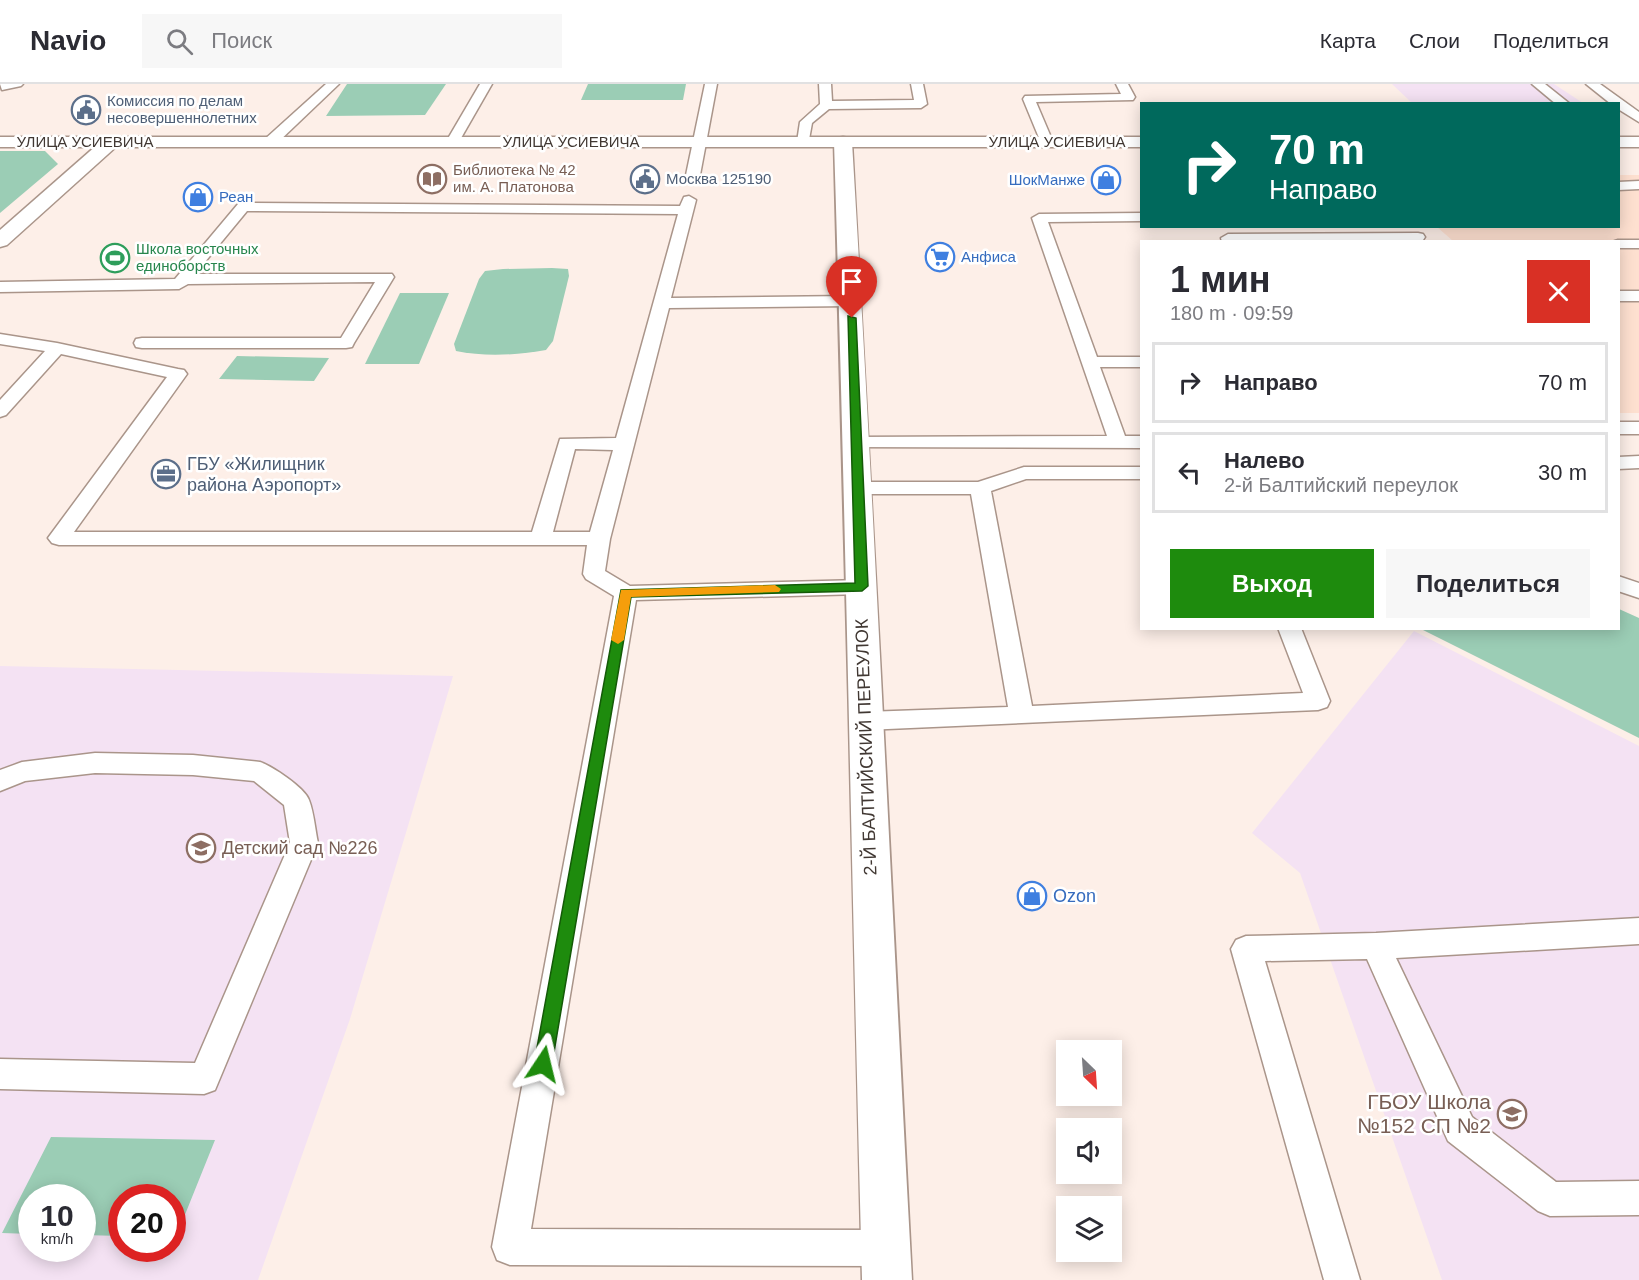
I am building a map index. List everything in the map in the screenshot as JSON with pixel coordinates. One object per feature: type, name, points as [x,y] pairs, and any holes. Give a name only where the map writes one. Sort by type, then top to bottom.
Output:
[{"type":"street","name":"УЛИЦА УСИЕВИЧА","points":[[0,142],[1140,142]]},
{"type":"street","points":[[0,241],[111,142]]},
{"type":"street","name":"2-Й БАЛТИЙСКИЙ ПЕРЕУЛОК","points":[[843,142],[857,443],[865,721],[886,1264]]},
{"type":"street","points":[[1620,142],[1639,142]]},
{"type":"lane","points":[[2,87],[17,84]]},
{"type":"lane","points":[[270,142],[333,84]]},
{"type":"lane","points":[[452,142],[486,84]]},
{"type":"lane","points":[[693,175],[711,84]]},
{"type":"lane","points":[[825,84],[826,105]]},
{"type":"lane","points":[[803,142],[806,122],[826,105],[921,104],[917,84]]},
{"type":"lane","points":[[1024,84],[1047,142]]},
{"type":"lane","points":[[1029,99],[1129,97],[1122,84]]},
{"type":"lane","points":[[1538,84],[1561,102]]},
{"type":"lane","points":[[1592,84],[1618,102]]},
{"type":"lane","points":[[1620,104],[1639,117]]},
{"type":"lane","points":[[1620,186],[1639,185]]},
{"type":"lane","points":[[0,287],[179,284],[243,207],[688,205],[599,540],[594,574],[626,593],[862,586]]},
{"type":"lane","points":[[1118,442],[1039,218],[1140,218]]},
{"type":"lane","points":[[1229,240],[1228,238],[1417,235]]},
{"type":"lane","points":[[1620,244],[1639,244]]},
{"type":"lane","points":[[142,343],[346,343],[386,277],[183,279]]},
{"type":"lane","points":[[1620,296],[1639,296]]},
{"type":"lane","points":[[661,303],[851,301]]},
{"type":"lane","points":[[0,339],[57,348],[178,374],[59,538],[599,540]]},
{"type":"lane","points":[[157,369],[172,359],[184,343]]},
{"type":"lane","points":[[0,411],[57,348]]},
{"type":"lane","points":[[1090,362],[1140,362]]},
{"type":"lane","points":[[1620,428],[1639,428]]},
{"type":"lane","points":[[857,443],[1140,442]]},
{"type":"lane","points":[[541,539],[567,443],[624,444]]},
{"type":"lane","points":[[1620,463],[1639,462]]},
{"type":"lane","points":[[857,488],[980,488],[1024,473],[1140,473]]},
{"type":"lane","points":[[980,488],[1022,715]]},
{"type":"lane","points":[[1620,584],[1639,591]]},
{"type":"lane","points":[[626,593],[510,1247],[886,1264]]},
{"type":"lane","points":[[865,721],[1318,701],[1290,630]]},
{"type":"lane","points":[[0,780],[22,772],[95,763],[193,765],[260,772],[296,800],[304,843],[204,1079],[0,1074]]},
{"type":"lane","points":[[1342,1280],[1246,949],[1376,946],[1639,932]]},
{"type":"lane","points":[[1376,946],[1460,1129],[1550,1200],[1639,1198]]},
{"type":"shaded area","points":[[1392,84],[1554,84],[1581,102],[1411,102]]},
{"type":"shaded area","points":[[1620,175],[1639,175],[1639,413],[1620,413],[1620,240],[1452,240],[1438,228],[1620,228]]},
{"type":"shaded area","name":"ГБОУ Школа №152 СП №2","points":[[1414,631],[1639,746],[1639,1280],[1442,1280],[1300,873],[1252,833]]},
{"type":"shaded area","name":"Детский сад №226","points":[[0,666],[453,676],[350,1019],[258,1280],[0,1280]]},
{"type":"green space","points":[[347,84],[446,84],[425,115],[326,116]]},
{"type":"green space","points":[[588,84],[686,84],[683,100],[581,100]]},
{"type":"green space","points":[[0,151],[45,151],[58,164],[0,213]]},
{"type":"green space","points":[[568,269],[569,276],[553,341],[546,350],[501,355],[456,351],[454,344],[479,279],[485,271]]},
{"type":"green space","points":[[400,293],[449,293],[419,364],[365,364]]},
{"type":"green space","points":[[237,356],[329,358],[314,381],[219,379]]},
{"type":"green space","points":[[1620,609],[1639,618],[1639,738],[1423,630],[1620,630]]},
{"type":"green space","points":[[51,1137],[215,1140],[186,1212],[186,1184],[108,1184],[108,1236],[96,1235],[96,1184],[27,1184]]},
{"type":"green space","points":[[18,1202],[18,1234],[2,1233]]},
{"type":"slow traffic","points":[[618,640],[626,593],[775,589]]},
{"type":"place","name":"Комиссия по делам несовершеннолетних","points":[[86,110]]},
{"type":"place","name":"Библиотека № 42 им. А. Платонова","points":[[432,179]]},
{"type":"place","name":"Москва 125190","points":[[645,179]]},
{"type":"place","name":"ШокМанже","points":[[1106,180]]},
{"type":"place","name":"Реан","points":[[198,197]]},
{"type":"place","name":"Анфиса","points":[[940,257]]},
{"type":"place","name":"Школа восточных единоборств","points":[[115,258]]},
{"type":"place","name":"ГБУ «Жилищник района Аэропорт»","points":[[166,474]]},
{"type":"place","name":"Детский сад №226","points":[[201,848]]},
{"type":"place","name":"Ozon","points":[[1032,896]]},
{"type":"place","name":"ГБОУ Школа №152 СП №2","points":[[1512,1114]]},
{"type":"route","points":[[543,1064],[626,593],[862,586],[852,318]]}]
